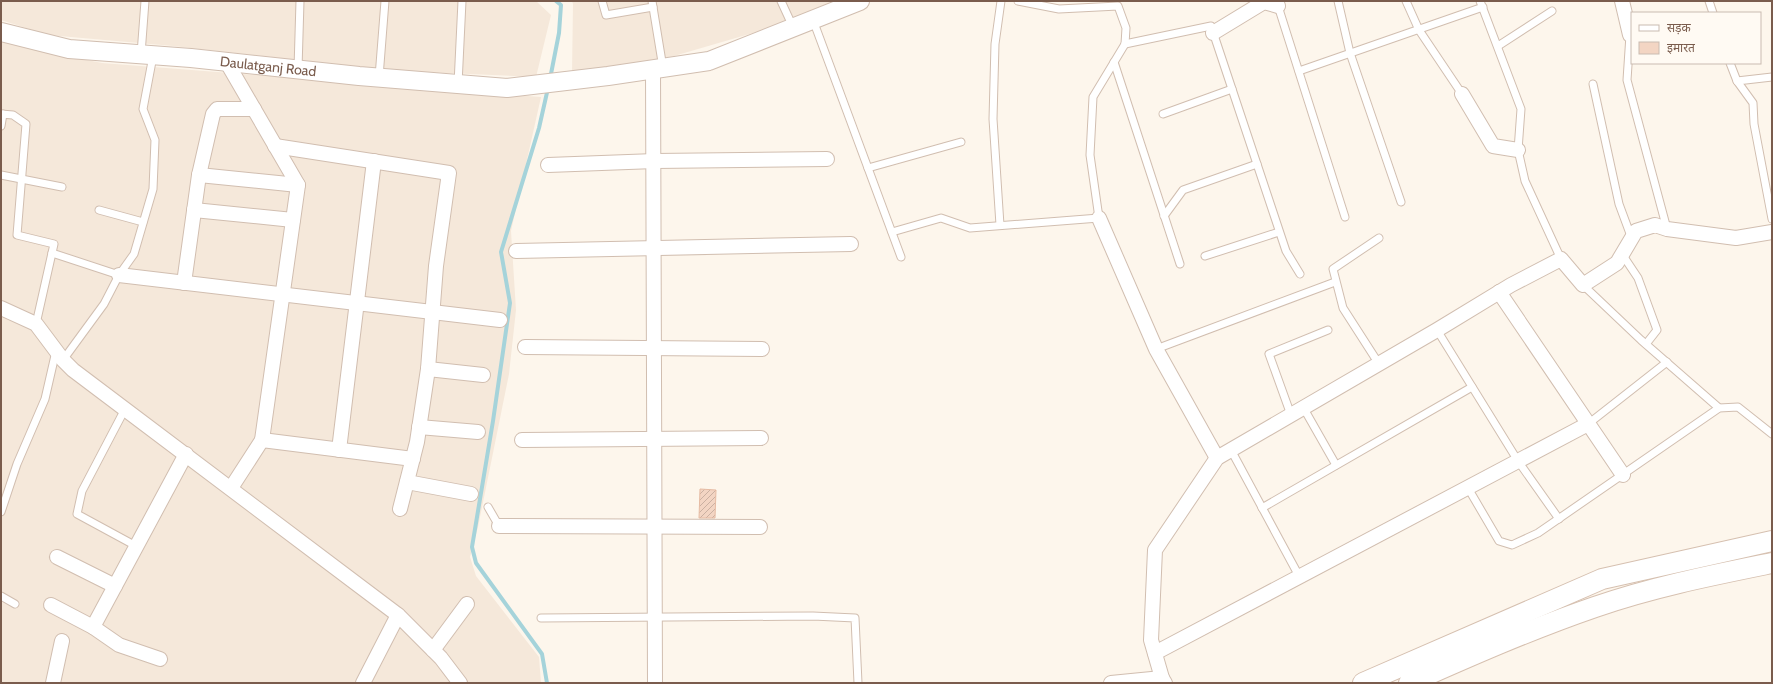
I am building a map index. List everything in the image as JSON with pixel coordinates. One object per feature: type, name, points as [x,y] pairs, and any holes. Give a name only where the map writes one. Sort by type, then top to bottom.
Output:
[{"type":"main road","points":[[1363,683],[1602,579],[1772,541]]},
{"type":"main road","points":[[1409,683],[1502,642],[1595,606],[1681,582],[1772,563]]},
{"type":"street","points":[[1622,1],[1631,34]]},
{"type":"street","name":"Daulatganj Road","points":[[1,32],[68,49],[147,54],[379,78],[507,88],[658,69],[709,60],[793,28],[855,2]]},
{"type":"street","points":[[1213,33],[1264,2],[1278,6]]},
{"type":"street","points":[[226,62],[298,185],[262,440],[231,488]]},
{"type":"street","points":[[655,683],[654,248],[658,69]]},
{"type":"street","points":[[1462,94],[1493,146],[1518,150]]},
{"type":"street","points":[[184,283],[199,176],[213,114],[217,109],[254,109]]},
{"type":"street","points":[[275,146],[449,173],[436,266],[428,369],[419,427],[400,509]]},
{"type":"street","points":[[548,165],[655,161],[826,159]]},
{"type":"street","points":[[339,450],[374,161]]},
{"type":"street","points":[[199,176],[298,185]]},
{"type":"street","points":[[194,210],[293,220]]},
{"type":"street","points":[[1099,218],[1156,349],[1217,458]]},
{"type":"street","points":[[1111,683],[1163,681],[1151,640],[1155,550],[1217,458],[1437,330],[1499,292],[1561,259],[1583,285],[1617,263],[1636,231],[1655,225],[1667,229],[1736,238],[1772,232]]},
{"type":"street","points":[[516,251],[851,244]]},
{"type":"street","points":[[119,275],[500,320]]},
{"type":"street","points":[[1499,292],[1623,475]]},
{"type":"street","points":[[1,308],[36,324],[59,355],[73,370],[398,615],[433,650],[460,683]]},
{"type":"street","points":[[526,348],[762,349]]},
{"type":"street","points":[[428,369],[483,375]]},
{"type":"street","points":[[1155,653],[1588,424]]},
{"type":"street","points":[[419,427],[478,432]]},
{"type":"street","points":[[522,440],[761,438]]},
{"type":"street","points":[[262,440],[412,459]]},
{"type":"street","points":[[93,627],[186,454]]},
{"type":"street","points":[[407,482],[471,494]]},
{"type":"street","points":[[499,526],[760,527]]},
{"type":"street","points":[[57,557],[115,586]]},
{"type":"street","points":[[433,650],[467,604]]},
{"type":"street","points":[[52,605],[93,627],[119,645],[160,659]]},
{"type":"street","points":[[363,683],[398,615]]},
{"type":"street","points":[[53,683],[62,642]]},
{"type":"lane","points":[[1,512],[17,464],[45,399],[59,355],[104,304],[119,275],[134,254],[153,189],[155,140],[143,109],[147,54],[145,1]]},
{"type":"lane","points":[[298,69],[300,1]]},
{"type":"lane","points":[[379,78],[385,1]]},
{"type":"lane","points":[[458,84],[460,1]]},
{"type":"lane","points":[[602,1],[606,15],[653,4],[658,69]]},
{"type":"lane","points":[[781,1],[793,28]]},
{"type":"lane","points":[[1000,225],[993,119],[995,44],[1001,1]]},
{"type":"lane","points":[[892,232],[941,218],[970,228],[1099,218],[1090,155],[1093,98],[1125,44],[1126,28],[1118,6],[1059,9],[1018,1]]},
{"type":"lane","points":[[1338,1],[1350,53],[1401,202]]},
{"type":"lane","points":[[1406,1],[1418,30],[1462,94]]},
{"type":"lane","points":[[1709,1],[1713,12]]},
{"type":"lane","points":[[1299,72],[1418,30],[1481,4],[1521,109],[1518,150],[1525,181],[1561,259]]},
{"type":"lane","points":[[1278,6],[1345,217]]},
{"type":"lane","points":[[1498,46],[1552,11]]},
{"type":"lane","points":[[813,20],[901,257]]},
{"type":"lane","points":[[1125,44],[1211,26],[1279,232],[1286,251],[1300,274]]},
{"type":"lane","points":[[1631,34],[1627,80],[1667,229]]},
{"type":"lane","points":[[1114,62],[1180,264]]},
{"type":"lane","points":[[1730,64],[1737,81],[1753,103],[1754,124],[1772,219]]},
{"type":"lane","points":[[1737,81],[1772,77]]},
{"type":"lane","points":[[1593,84],[1619,204],[1632,239]]},
{"type":"lane","points":[[1163,114],[1232,90]]},
{"type":"lane","points":[[1,126],[2,114],[13,115],[26,124],[17,235],[54,244],[36,324]]},
{"type":"lane","points":[[868,168],[961,142]]},
{"type":"lane","points":[[1164,216],[1183,190],[1257,164]]},
{"type":"lane","points":[[1,175],[62,187]]},
{"type":"lane","points":[[99,210],[143,222]]},
{"type":"lane","points":[[1205,256],[1279,232]]},
{"type":"lane","points":[[1379,238],[1333,269],[1335,282],[1343,308],[1379,364]]},
{"type":"lane","points":[[52,253],[119,275]]},
{"type":"lane","points":[[1622,254],[1638,278],[1657,330],[1646,344]]},
{"type":"lane","points":[[1156,349],[1335,282]]},
{"type":"lane","points":[[1583,285],[1667,363],[1719,408]]},
{"type":"lane","points":[[1291,415],[1269,354],[1328,330]]},
{"type":"lane","points":[[1437,330],[1518,461],[1559,519]]},
{"type":"lane","points":[[1588,424],[1667,363]]},
{"type":"lane","points":[[1262,508],[1472,387]]},
{"type":"lane","points":[[1468,488],[1499,541],[1512,545],[1538,533],[1719,408],[1738,407],[1772,434]]},
{"type":"lane","points":[[125,408],[82,491],[77,514],[136,546]]},
{"type":"lane","points":[[1303,408],[1336,465]]},
{"type":"lane","points":[[1231,450],[1299,576]]},
{"type":"lane","points":[[488,507],[499,526]]},
{"type":"lane","points":[[1,596],[15,604]]},
{"type":"lane","points":[[541,618],[813,616],[855,618],[858,683]]},
{"type":"shaded area","points":[[1,1],[536,1],[551,15],[536,77],[400,71],[173,46],[48,35],[1,20]]},
{"type":"shaded area","points":[[572,1],[840,1],[767,29],[674,56],[572,73]]},
{"type":"shaded area","points":[[1,39],[22,47],[102,63],[541,97],[511,231],[516,310],[509,374],[478,527],[470,557],[476,576],[539,657],[541,683],[1,683]]},
{"type":"building","points":[[700,489],[716,490],[715,518],[699,518]]},
{"type":"waterway","points":[[550,79],[559,33],[561,5],[556,1]]},
{"type":"waterway","points":[[547,683],[542,654],[476,563],[472,547],[493,421],[510,303],[501,252],[539,128],[548,88]]}]
